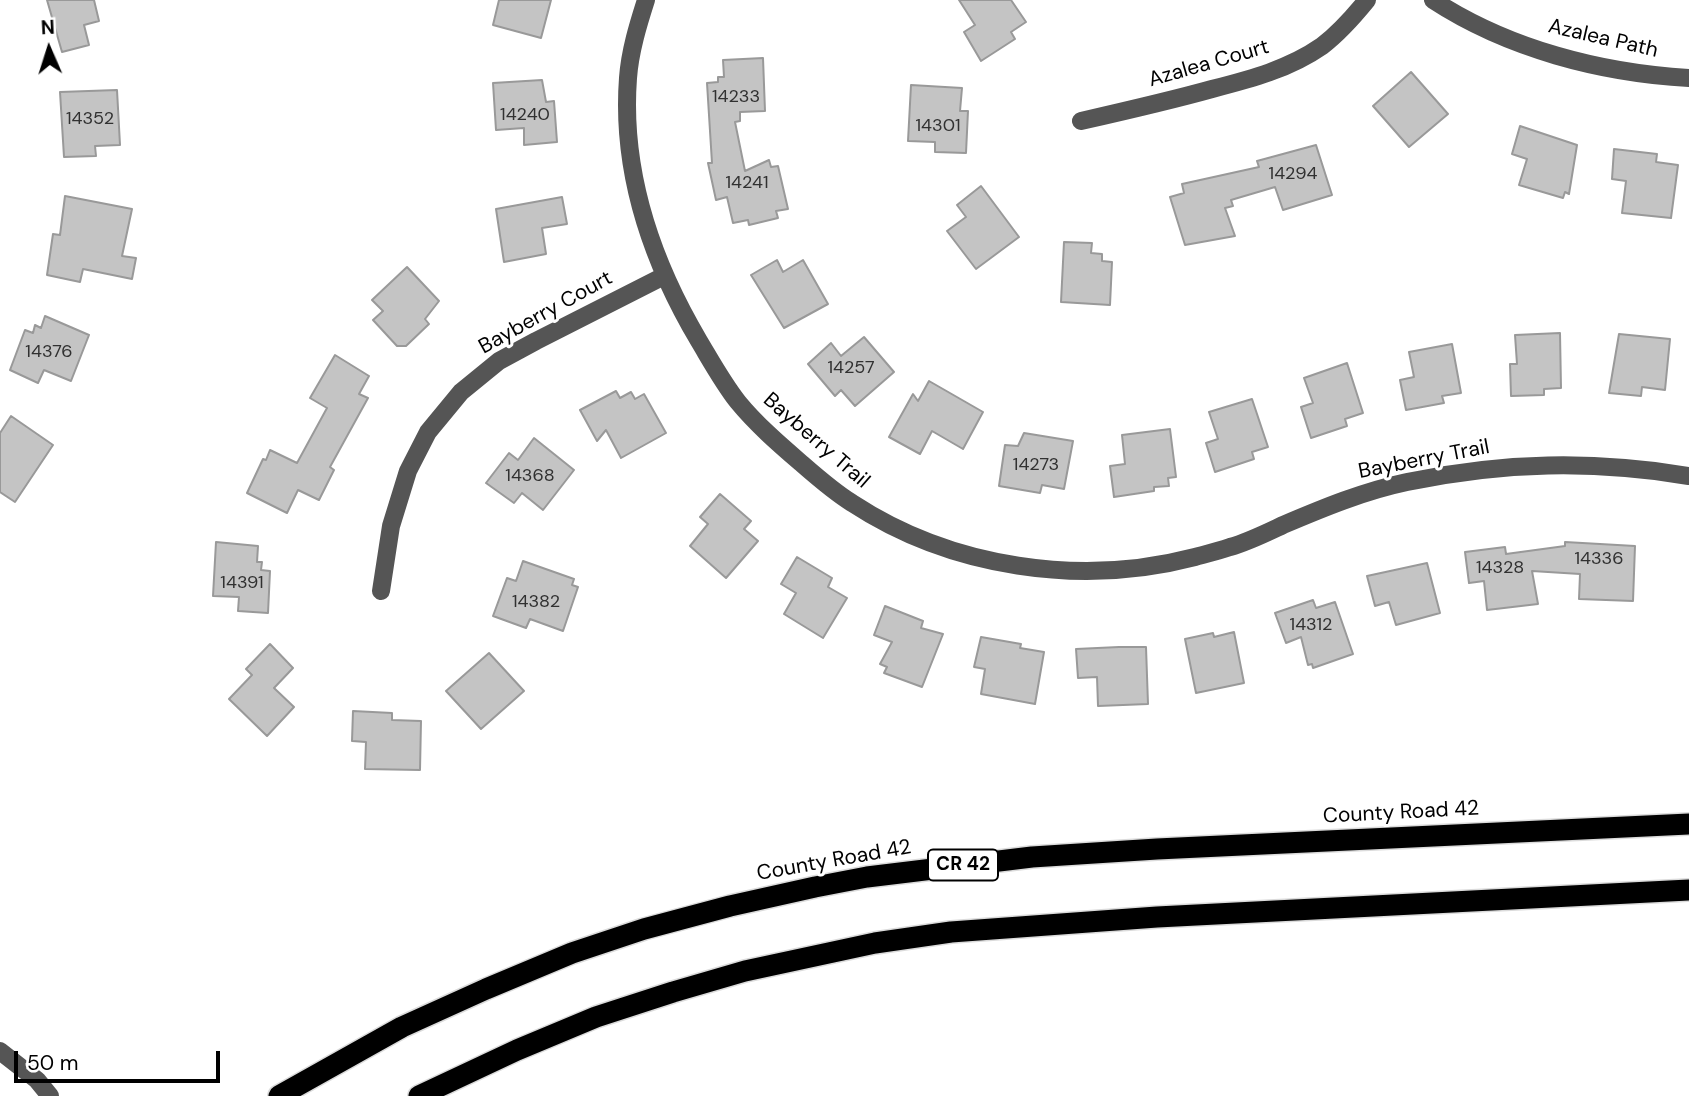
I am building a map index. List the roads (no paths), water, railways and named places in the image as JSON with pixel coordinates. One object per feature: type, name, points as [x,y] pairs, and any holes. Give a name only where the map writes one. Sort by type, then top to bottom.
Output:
[{"type":"highway","name":"County Road 42","points":[[279,1096],[402,1027],[572,953],[644,929],[815,887],[867,877],[1032,857],[1689,824]]},
{"type":"highway","points":[[419,1096],[596,1017],[745,971],[875,943],[951,932],[1157,917],[1689,890]]},
{"type":"street","name":"Bayberry Trail","points":[[646,0],[635,36],[628,76],[628,124],[632,171],[649,238],[664,276],[719,376],[739,404],[821,480],[851,503],[904,532],[968,555],[1012,565],[1100,571],[1145,567],[1231,547],[1357,495],[1404,482],[1496,467],[1542,464],[1591,466],[1689,476]]},
{"type":"street","name":"Azalea Court","points":[[1082,121],[1263,76],[1323,45],[1348,23],[1367,0]]},
{"type":"street","name":"Azalea Path","points":[[1433,0],[1483,27],[1560,57],[1641,74],[1689,78]]},
{"type":"street","name":"Bayberry Court","points":[[381,591],[391,526],[408,471],[428,432],[461,392],[499,361],[664,276]]},
{"type":"street","points":[[0,1051],[37,1080],[50,1096]]}]
